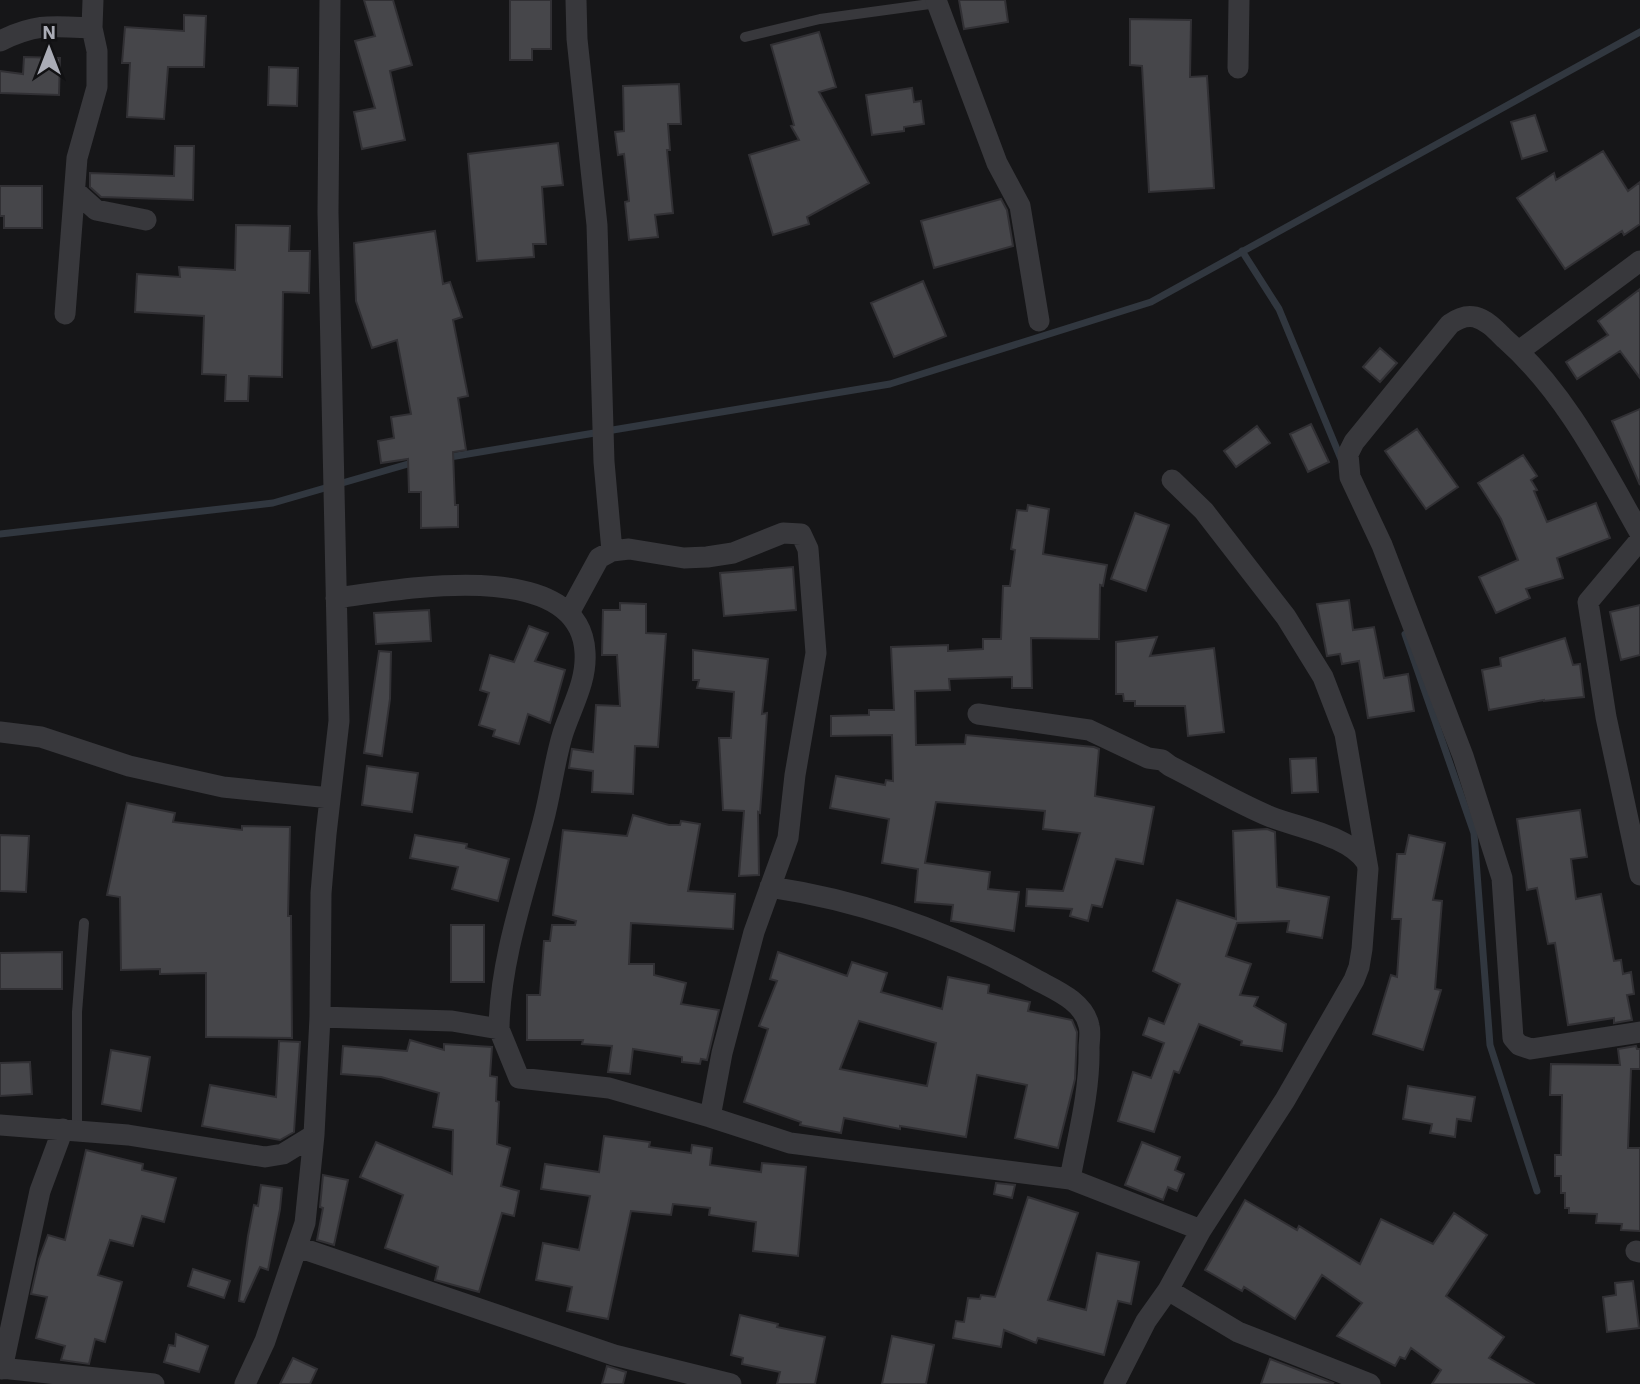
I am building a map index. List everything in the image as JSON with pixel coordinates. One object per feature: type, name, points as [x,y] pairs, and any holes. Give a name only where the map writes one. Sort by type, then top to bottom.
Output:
[{"type":"street","points":[[65,314],[77,158],[97,87],[97,51],[92,29],[93,0]]},
{"type":"street","points":[[247,1383],[265,1341],[305,1223],[314,1135],[320,1017],[321,893],[340,722],[328,212],[330,0]]},
{"type":"street","points":[[576,0],[577,39],[597,225],[604,462],[612,551]]},
{"type":"street","points":[[1238,68],[1239,0]]},
{"type":"street","points":[[936,2],[997,163],[1020,206],[1039,321]]},
{"type":"street","points":[[0,41],[24,29],[48,25],[92,29]]},
{"type":"street","points":[[75,191],[96,209],[146,219]]},
{"type":"street","points":[[1519,351],[1640,261]]},
{"type":"street","points":[[1640,533],[1564,404],[1519,351],[1480,319],[1466,316],[1450,324],[1354,442],[1348,454],[1350,477],[1382,545],[1463,756],[1503,878],[1513,1038],[1519,1045],[1531,1049],[1640,1032]]},
{"type":"street","points":[[1114,1384],[1146,1321],[1168,1290],[1201,1230],[1285,1100],[1354,980],[1362,949],[1367,863],[1345,734],[1323,677],[1286,617],[1204,511],[1172,480]]},
{"type":"street","points":[[569,613],[599,558],[612,551],[629,549],[684,558],[708,557],[733,554],[783,533],[801,534],[808,548],[816,653],[795,775],[788,838],[754,932],[729,1026],[710,1117]]},
{"type":"street","points":[[1640,540],[1588,602],[1606,717],[1640,875]]},
{"type":"street","points":[[336,598],[436,585],[489,585],[537,593],[569,613],[582,633],[584,672],[562,734],[499,997],[499,1029],[519,1078],[609,1088],[790,1143],[1070,1179],[1201,1230]]},
{"type":"street","points":[[978,714],[1089,730],[1148,758],[1162,760],[1270,817],[1344,844],[1362,855],[1367,863]]},
{"type":"street","points":[[0,732],[41,737],[129,766],[223,787],[330,797]]},
{"type":"street","points":[[770,887],[813,893],[945,934],[1014,967],[1074,1002],[1089,1026],[1090,1077],[1070,1179]]},
{"type":"street","points":[[320,1017],[452,1021],[499,1029]]},
{"type":"street","points":[[0,1125],[128,1135],[265,1157],[283,1154],[314,1135]]},
{"type":"street","points":[[70,1130],[40,1191],[1,1369],[154,1384]]},
{"type":"street","points":[[298,1247],[614,1355],[731,1384]]},
{"type":"street","points":[[1168,1290],[1238,1332],[1370,1384]]},
{"type":"lane","points":[[745,37],[820,19],[936,2]]},
{"type":"lane","points":[[70,1130],[84,923]]},
{"type":"building","points":[[364,0],[393,0],[412,65],[390,71],[405,140],[362,149],[354,112],[375,108],[355,41],[375,36]]},
{"type":"building","points":[[510,0],[551,0],[551,49],[532,49],[532,60],[510,60]]},
{"type":"building","points":[[959,0],[1005,0],[1008,22],[964,29]]},
{"type":"building","points":[[184,15],[206,16],[204,67],[168,67],[164,119],[127,117],[130,63],[122,63],[125,27],[184,31]]},
{"type":"building","points":[[1130,19],[1191,20],[1190,77],[1207,76],[1214,188],[1149,192],[1142,66],[1130,65]]},
{"type":"building","points":[[819,32],[836,87],[819,92],[869,183],[807,217],[809,224],[773,235],[749,155],[799,140],[791,126],[794,125],[771,45]]},
{"type":"building","points":[[24,57],[60,58],[59,95],[0,93],[0,71],[23,74]]},
{"type":"building","points":[[269,67],[298,68],[297,106],[268,105]]},
{"type":"building","points":[[679,84],[681,124],[668,124],[670,150],[667,150],[673,213],[655,215],[658,237],[629,240],[625,202],[629,201],[624,154],[618,155],[615,132],[624,131],[623,86]]},
{"type":"building","points":[[912,88],[914,102],[921,101],[924,124],[904,127],[904,131],[872,135],[866,95]]},
{"type":"building","points":[[1535,115],[1547,151],[1522,159],[1511,122]]},
{"type":"building","points":[[558,143],[563,185],[542,187],[546,244],[533,244],[534,257],[477,261],[468,154]]},
{"type":"building","points":[[175,146],[194,146],[193,200],[101,197],[90,187],[90,173],[174,176]]},
{"type":"building","points":[[1603,151],[1628,191],[1640,182],[1640,224],[1624,235],[1622,231],[1565,269],[1517,198],[1554,173],[1556,180]]},
{"type":"building","points":[[0,186],[42,186],[42,228],[4,228],[4,216],[0,216]]},
{"type":"building","points":[[1001,199],[1007,210],[1013,246],[934,268],[921,221]]},
{"type":"building","points":[[236,225],[290,226],[289,251],[310,251],[309,293],[283,292],[282,377],[249,376],[248,401],[225,401],[226,375],[202,374],[204,316],[135,312],[137,274],[180,277],[179,267],[235,270]]},
{"type":"building","points":[[435,231],[443,284],[450,282],[462,317],[453,320],[468,396],[458,398],[466,450],[453,452],[458,527],[421,528],[421,492],[409,492],[408,459],[381,463],[378,441],[394,438],[391,417],[411,414],[397,340],[372,348],[356,301],[354,243]]},
{"type":"building","points":[[923,281],[946,336],[894,357],[871,303]]},
{"type":"building","points":[[1640,289],[1640,378],[1620,351],[1577,379],[1566,362],[1608,335],[1598,321]]},
{"type":"building","points":[[1380,348],[1397,363],[1380,382],[1363,367]]},
{"type":"building","points":[[1640,409],[1640,485],[1612,421]]},
{"type":"building","points":[[1311,424],[1329,462],[1308,472],[1290,434]]},
{"type":"building","points":[[1257,426],[1270,443],[1236,467],[1224,451]]},
{"type":"building","points":[[1417,429],[1458,487],[1426,509],[1385,451]]},
{"type":"building","points":[[1523,455],[1537,476],[1531,480],[1547,522],[1596,503],[1610,538],[1557,558],[1563,578],[1526,589],[1530,598],[1496,613],[1479,577],[1518,560],[1501,519],[1478,483]]},
{"type":"building","points":[[1028,505],[1049,509],[1043,554],[1107,565],[1103,586],[1100,585],[1099,639],[1031,638],[1032,688],[1012,688],[1012,677],[949,679],[950,690],[915,691],[916,745],[965,744],[966,735],[1094,747],[1099,749],[1095,796],[1154,807],[1143,864],[1116,859],[1102,907],[1092,905],[1088,921],[1070,916],[1072,909],[1026,906],[1027,889],[1063,891],[1080,833],[1043,829],[1045,811],[936,802],[925,863],[990,872],[988,889],[1019,892],[1014,931],[951,921],[953,905],[915,902],[918,869],[882,863],[889,819],[830,808],[836,776],[885,785],[886,780],[893,781],[892,735],[831,736],[831,716],[869,715],[869,710],[894,710],[891,647],[948,645],[948,651],[983,649],[983,639],[1001,639],[1003,586],[1010,586],[1015,550],[1011,549],[1017,510],[1027,511]]},
{"type":"building","points":[[1135,513],[1169,525],[1146,591],[1111,579]]},
{"type":"building","points":[[793,567],[796,610],[724,616],[720,573]]},
{"type":"building","points":[[1349,600],[1353,630],[1374,627],[1384,678],[1408,674],[1414,711],[1368,718],[1359,661],[1342,664],[1340,654],[1327,656],[1317,604]]},
{"type":"building","points":[[620,603],[646,604],[646,633],[666,634],[658,747],[635,746],[633,794],[592,792],[593,771],[569,768],[572,749],[593,752],[596,705],[620,706],[617,655],[602,655],[603,610],[620,610]]},
{"type":"building","points":[[1640,605],[1640,655],[1621,660],[1610,612]]},
{"type":"building","points":[[429,610],[431,641],[376,644],[374,613]]},
{"type":"building","points":[[529,626],[548,633],[535,661],[565,670],[550,723],[528,714],[519,744],[493,736],[495,730],[479,725],[489,693],[480,690],[490,655],[514,662]]},
{"type":"building","points":[[1157,637],[1150,656],[1214,648],[1224,732],[1188,736],[1185,706],[1135,706],[1135,701],[1124,701],[1123,694],[1116,694],[1116,642]]},
{"type":"building","points":[[1565,638],[1573,665],[1580,664],[1584,697],[1544,700],[1489,710],[1482,670],[1501,666],[1500,658]]},
{"type":"building","points":[[693,650],[768,659],[762,714],[767,713],[760,813],[758,812],[759,875],[739,876],[744,811],[723,810],[719,738],[731,738],[734,692],[697,688],[699,680],[693,680]]},
{"type":"building","points":[[379,651],[391,652],[390,699],[382,756],[364,753]]},
{"type":"building","points":[[1316,758],[1318,792],[1292,793],[1290,759]]},
{"type":"building","points":[[367,766],[418,773],[412,812],[362,805]]},
{"type":"building","points":[[127,803],[175,813],[173,822],[242,830],[242,826],[290,827],[288,916],[291,916],[292,1038],[206,1037],[206,973],[160,974],[160,969],[121,970],[120,897],[107,895]]},
{"type":"building","points":[[1580,810],[1587,857],[1571,859],[1576,899],[1601,894],[1614,961],[1621,960],[1623,974],[1631,972],[1634,994],[1627,995],[1632,1020],[1614,1023],[1614,1018],[1568,1025],[1555,943],[1548,944],[1537,888],[1527,890],[1517,819]]},
{"type":"building","points":[[633,815],[669,825],[680,825],[681,821],[700,824],[688,891],[735,894],[733,929],[631,923],[629,964],[654,964],[654,975],[686,983],[681,1004],[719,1010],[707,1060],[701,1059],[700,1064],[682,1062],[682,1057],[633,1049],[630,1074],[608,1072],[612,1046],[582,1044],[583,1040],[527,1040],[527,995],[540,995],[544,941],[550,941],[552,925],[575,925],[576,921],[553,915],[563,830],[627,836]]},
{"type":"building","points":[[1267,829],[1275,832],[1277,887],[1329,897],[1322,938],[1287,932],[1289,921],[1237,923],[1226,956],[1251,964],[1240,995],[1258,997],[1254,1006],[1286,1024],[1282,1051],[1241,1045],[1242,1041],[1199,1024],[1179,1073],[1174,1071],[1154,1132],[1118,1121],[1133,1072],[1151,1078],[1164,1043],[1143,1035],[1149,1018],[1164,1024],[1180,984],[1153,971],[1177,900],[1236,919],[1233,831]]},
{"type":"building","points":[[0,835],[29,836],[26,892],[0,891]]},
{"type":"building","points":[[415,835],[467,844],[466,848],[509,859],[498,901],[452,889],[458,867],[410,858]]},
{"type":"building","points":[[1409,835],[1445,843],[1433,900],[1442,901],[1435,989],[1441,990],[1423,1050],[1373,1034],[1391,975],[1397,977],[1401,919],[1392,919],[1397,854],[1405,854]]},
{"type":"building","points":[[451,925],[484,925],[484,982],[451,982]]},
{"type":"building","points":[[62,952],[62,989],[0,989],[0,953]]},
{"type":"building","points":[[778,952],[847,976],[852,962],[887,973],[881,992],[942,1009],[948,977],[989,985],[988,993],[1030,1002],[1028,1011],[1072,1020],[1077,1032],[1075,1079],[1058,1148],[1015,1138],[1027,1085],[977,1075],[966,1137],[900,1126],[900,1129],[844,1118],[841,1133],[800,1125],[801,1122],[744,1102],[768,1029],[759,1026],[777,981],[770,979]],"holes":[[[859,1021],[936,1043],[927,1086],[840,1069]]]},
{"type":"building","points":[[410,1040],[444,1050],[444,1044],[492,1047],[490,1076],[497,1077],[496,1101],[499,1102],[497,1144],[510,1148],[501,1186],[519,1191],[514,1216],[502,1213],[479,1292],[435,1280],[438,1267],[385,1248],[403,1195],[360,1177],[376,1142],[452,1174],[453,1130],[433,1127],[439,1093],[381,1077],[341,1074],[343,1046],[407,1051]]},
{"type":"building","points":[[279,1041],[300,1042],[294,1132],[280,1140],[202,1126],[210,1085],[276,1097]]},
{"type":"building","points":[[1636,1046],[1640,1049],[1640,1069],[1631,1069],[1628,1148],[1640,1148],[1640,1231],[1621,1230],[1622,1224],[1596,1223],[1597,1214],[1569,1213],[1569,1208],[1565,1208],[1565,1193],[1561,1193],[1561,1176],[1555,1176],[1555,1155],[1561,1155],[1562,1095],[1550,1095],[1551,1064],[1620,1065],[1618,1049]]},
{"type":"building","points":[[111,1050],[150,1057],[141,1111],[102,1104]]},
{"type":"building","points":[[30,1062],[32,1094],[0,1096],[0,1063]]},
{"type":"building","points":[[1408,1086],[1475,1097],[1471,1121],[1457,1119],[1455,1137],[1430,1133],[1432,1124],[1403,1119]]},
{"type":"building","points":[[604,1136],[650,1142],[649,1147],[691,1153],[692,1145],[712,1148],[710,1165],[761,1172],[762,1163],[806,1167],[798,1256],[753,1251],[756,1222],[709,1215],[710,1208],[673,1204],[671,1215],[631,1211],[608,1319],[567,1311],[572,1287],[536,1280],[543,1243],[579,1250],[590,1196],[541,1189],[545,1164],[599,1172]]},
{"type":"building","points":[[1142,1142],[1180,1157],[1175,1170],[1184,1174],[1177,1191],[1168,1187],[1163,1200],[1125,1185]]},
{"type":"building","points":[[86,1150],[143,1164],[142,1170],[176,1178],[164,1222],[142,1216],[133,1246],[110,1240],[98,1275],[122,1282],[105,1342],[95,1339],[89,1364],[61,1360],[65,1346],[36,1338],[47,1297],[31,1294],[48,1235],[65,1240]]},
{"type":"building","points":[[323,1175],[348,1180],[334,1245],[317,1240],[323,1208],[320,1207]]},
{"type":"building","points":[[996,1183],[1015,1185],[1012,1198],[994,1194]]},
{"type":"building","points":[[261,1185],[282,1188],[280,1209],[268,1270],[260,1267],[244,1302],[239,1301],[248,1236],[254,1205],[258,1206]]},
{"type":"building","points":[[1028,1197],[1078,1213],[1048,1300],[1086,1310],[1097,1253],[1139,1262],[1131,1304],[1118,1301],[1104,1355],[1038,1338],[1036,1343],[1004,1330],[1001,1347],[953,1338],[956,1321],[964,1322],[968,1298],[980,1299],[981,1295],[995,1297]]},
{"type":"building","points":[[1245,1200],[1297,1230],[1299,1226],[1360,1264],[1381,1219],[1433,1244],[1454,1213],[1487,1235],[1446,1296],[1504,1337],[1489,1358],[1534,1384],[1432,1384],[1441,1370],[1411,1348],[1405,1359],[1400,1357],[1395,1366],[1337,1336],[1362,1303],[1322,1275],[1295,1319],[1244,1287],[1242,1291],[1205,1270]]},
{"type":"building","points":[[193,1269],[230,1281],[224,1298],[188,1286]]},
{"type":"building","points":[[1633,1281],[1639,1328],[1607,1332],[1603,1297],[1616,1295],[1615,1283]]},
{"type":"building","points":[[740,1315],[778,1324],[777,1327],[825,1337],[815,1384],[777,1384],[780,1372],[742,1364],[743,1358],[731,1355]]},
{"type":"building","points":[[176,1334],[208,1346],[199,1372],[164,1362],[169,1345],[175,1346]]},
{"type":"building","points":[[892,1336],[934,1345],[926,1384],[882,1384]]},
{"type":"building","points":[[293,1358],[317,1369],[310,1384],[280,1384]]},
{"type":"building","points":[[1270,1359],[1333,1383],[1261,1384]]},
{"type":"building","points":[[607,1366],[626,1372],[623,1384],[602,1384]]},
{"type":"waterway","points":[[444,458],[890,384],[1151,302],[1640,32]]},
{"type":"waterway","points":[[1242,251],[1279,309],[1341,459]]},
{"type":"waterway","points":[[0,534],[273,503],[415,462]]},
{"type":"waterway","points":[[1405,634],[1474,833],[1490,1045],[1537,1191]]}]
